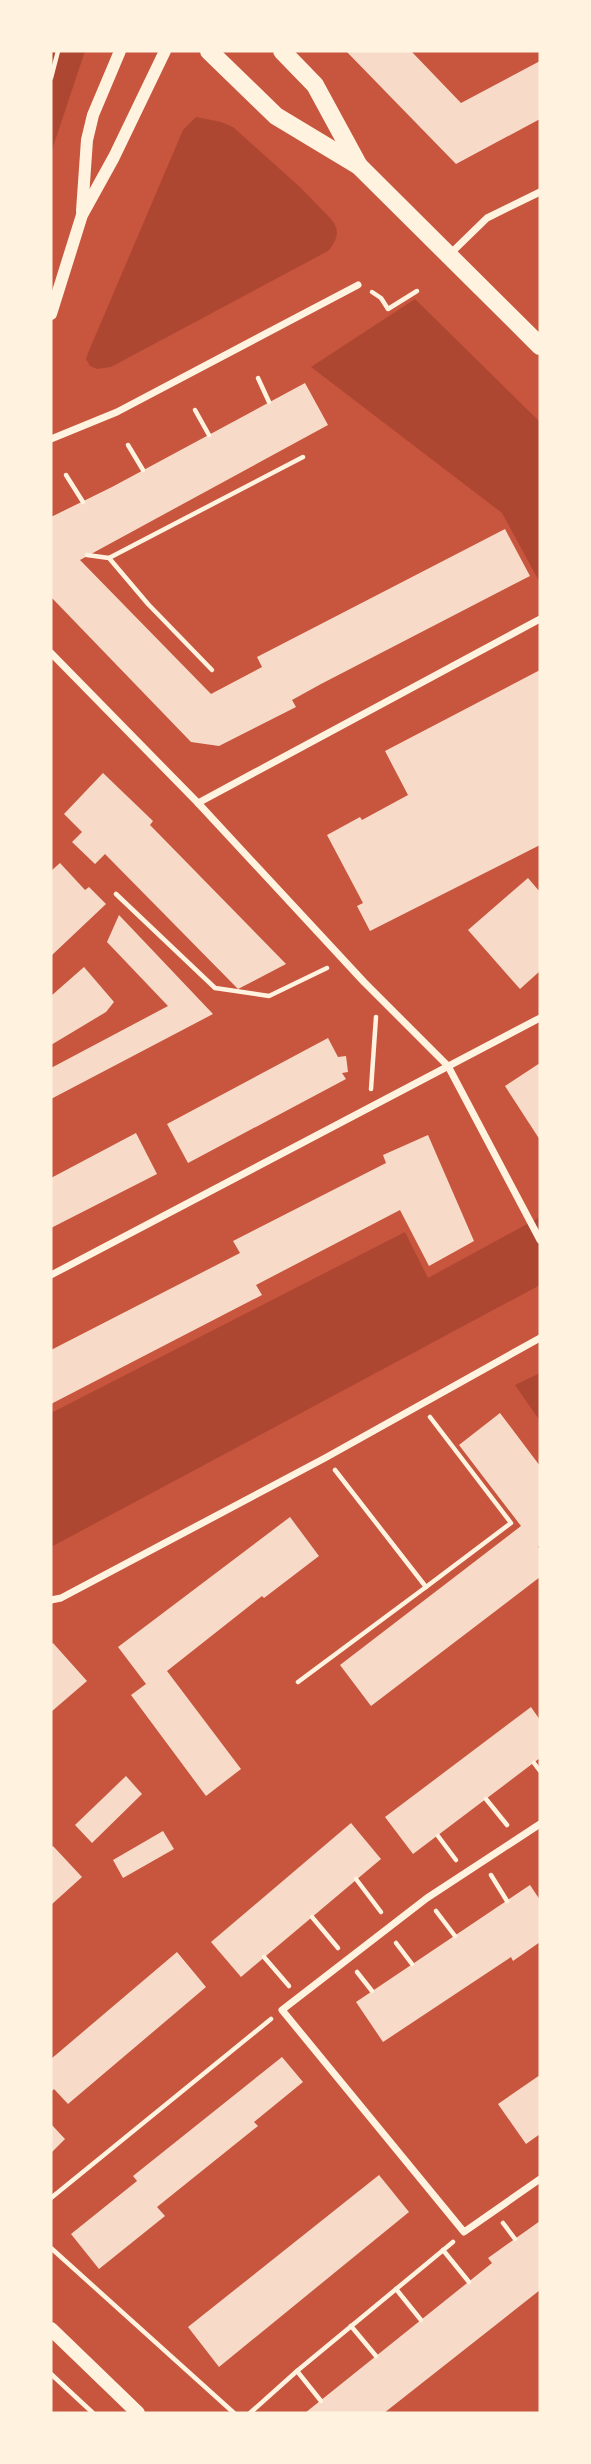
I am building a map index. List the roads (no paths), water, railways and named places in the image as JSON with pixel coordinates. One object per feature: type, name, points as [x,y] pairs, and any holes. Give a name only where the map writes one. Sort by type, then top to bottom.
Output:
[{"type":"main road","points":[[209,51],[276,116],[359,166],[540,346]]},
{"type":"main road","points":[[282,51],[316,85],[359,166]]},
{"type":"main road","points":[[51,2329],[138,2413]]},
{"type":"street","points":[[82,215],[87,140],[93,116],[120,51]]},
{"type":"street","points":[[51,314],[82,215],[114,157],[165,51]]},
{"type":"street","points":[[449,255],[487,219],[540,192]]},
{"type":"street","points":[[51,439],[117,412],[358,285]]},
{"type":"street","points":[[198,803],[540,619]]},
{"type":"street","points":[[51,653],[198,803],[343,960],[448,1066],[540,1240]]},
{"type":"street","points":[[51,1275],[540,1018]]},
{"type":"street","points":[[51,1600],[61,1598],[325,1458],[540,1338]]},
{"type":"street","points":[[540,1825],[427,1898],[282,2010],[464,2232],[540,2179]]}]
